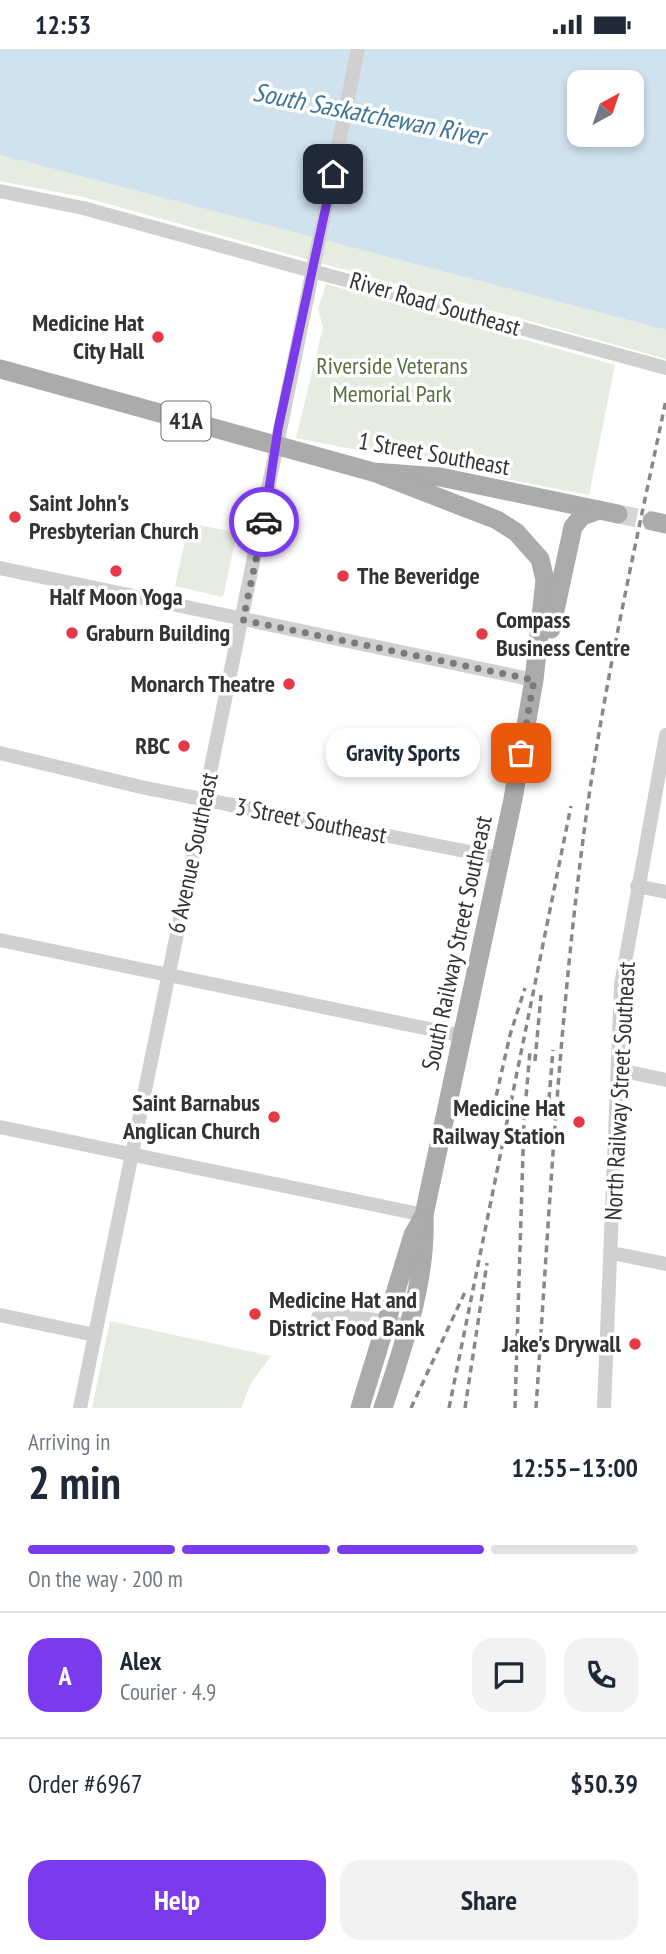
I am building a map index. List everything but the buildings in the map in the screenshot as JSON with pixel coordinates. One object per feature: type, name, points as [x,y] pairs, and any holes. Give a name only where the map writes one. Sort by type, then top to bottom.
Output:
[{"type":"main road","name":"1 Street Southeast","points":[[0,369],[373,472],[440,477],[609,512]]},
{"type":"main road","name":"South Railway Street Southeast","points":[[373,472],[497,520],[530,544],[540,559],[545,580],[534,680],[500,858],[424,1215],[425,1238],[409,1326],[383,1408]]},
{"type":"main road","name":"South Railway Street Southeast","points":[[534,680],[547,652],[573,527],[582,516],[609,512]]},
{"type":"main road","name":"South Railway Street Southeast","points":[[360,1408],[413,1235],[424,1215]]},
{"type":"street","name":"6 Avenue Southeast","points":[[80,1408],[358,49]]},
{"type":"street","name":"River Road Southeast","points":[[0,191],[122,218],[666,368]]},
{"type":"street","points":[[0,568],[534,680]]},
{"type":"street","name":"North Railway Street Southeast","points":[[604,1408],[621,985],[666,735]]},
{"type":"street","name":"3 Street Southeast","points":[[0,753],[205,799],[500,858]]},
{"type":"street","points":[[637,886],[666,893]]},
{"type":"street","points":[[0,940],[463,1036]]},
{"type":"street","points":[[619,1070],[666,1080]]},
{"type":"street","points":[[0,1127],[424,1215]]},
{"type":"street","points":[[612,1253],[666,1264]]},
{"type":"street","points":[[318,1317],[339,1314],[409,1326]]},
{"type":"street","points":[[0,1315],[95,1335]]},
{"type":"green space","points":[[0,155],[666,330],[666,359],[83,197],[0,181]]},
{"type":"green space","name":"Riverside Veterans Memorial Park","points":[[326,284],[615,365],[589,495],[296,438],[323,327],[318,309]]},
{"type":"green space","points":[[189,523],[237,533],[223,597],[175,586]]},
{"type":"green space","points":[[110,1321],[271,1356],[251,1383],[241,1408],[92,1408]]},
{"type":"water","name":"South Saskatchewan River","points":[[0,49],[666,49],[666,330],[0,155]]},
{"type":"tunnel","points":[[618,514],[652,521]]},
{"type":"railway","points":[[536,1408],[561,1048],[584,832],[610,669],[666,400]]},
{"type":"railway","points":[[449,1408],[571,806]]},
{"type":"railway","points":[[491,1119],[510,1035],[525,988]]},
{"type":"railway","points":[[535,1061],[541,995]]},
{"type":"railway","points":[[549,1099],[553,1050]]},
{"type":"railway","points":[[515,1408],[524,1121],[530,1051]]},
{"type":"railway","points":[[465,1408],[487,1263]]},
{"type":"railway","points":[[411,1408],[465,1292]]},
{"type":"way so far","points":[[264,522],[243,620],[534,680],[521,753]]},
{"type":"place","name":"Medicine Hat City Hall","points":[[158,337]]},
{"type":"place","name":"Saint John's Presbyterian Church","points":[[15,517]]},
{"type":"place","name":"Half Moon Yoga","points":[[116,571]]},
{"type":"place","name":"The Beveridge","points":[[343,576]]},
{"type":"place","name":"Graburn Building","points":[[72,633]]},
{"type":"place","name":"Compass Business Centre","points":[[482,634]]},
{"type":"place","name":"Monarch Theatre","points":[[289,684]]},
{"type":"place","name":"RBC","points":[[184,746]]},
{"type":"place","name":"Gravity Sports","points":[[521,753]]},
{"type":"place","name":"Saint Barnabus Anglican Church","points":[[274,1117]]},
{"type":"place","name":"Medicine Hat Railway Station","points":[[579,1122]]},
{"type":"place","name":"Medicine Hat and District Food Bank","points":[[255,1314]]},
{"type":"place","name":"Jake's Drywall","points":[[635,1344]]},
{"type":"route","points":[[264,522],[278,429],[333,174]]}]
